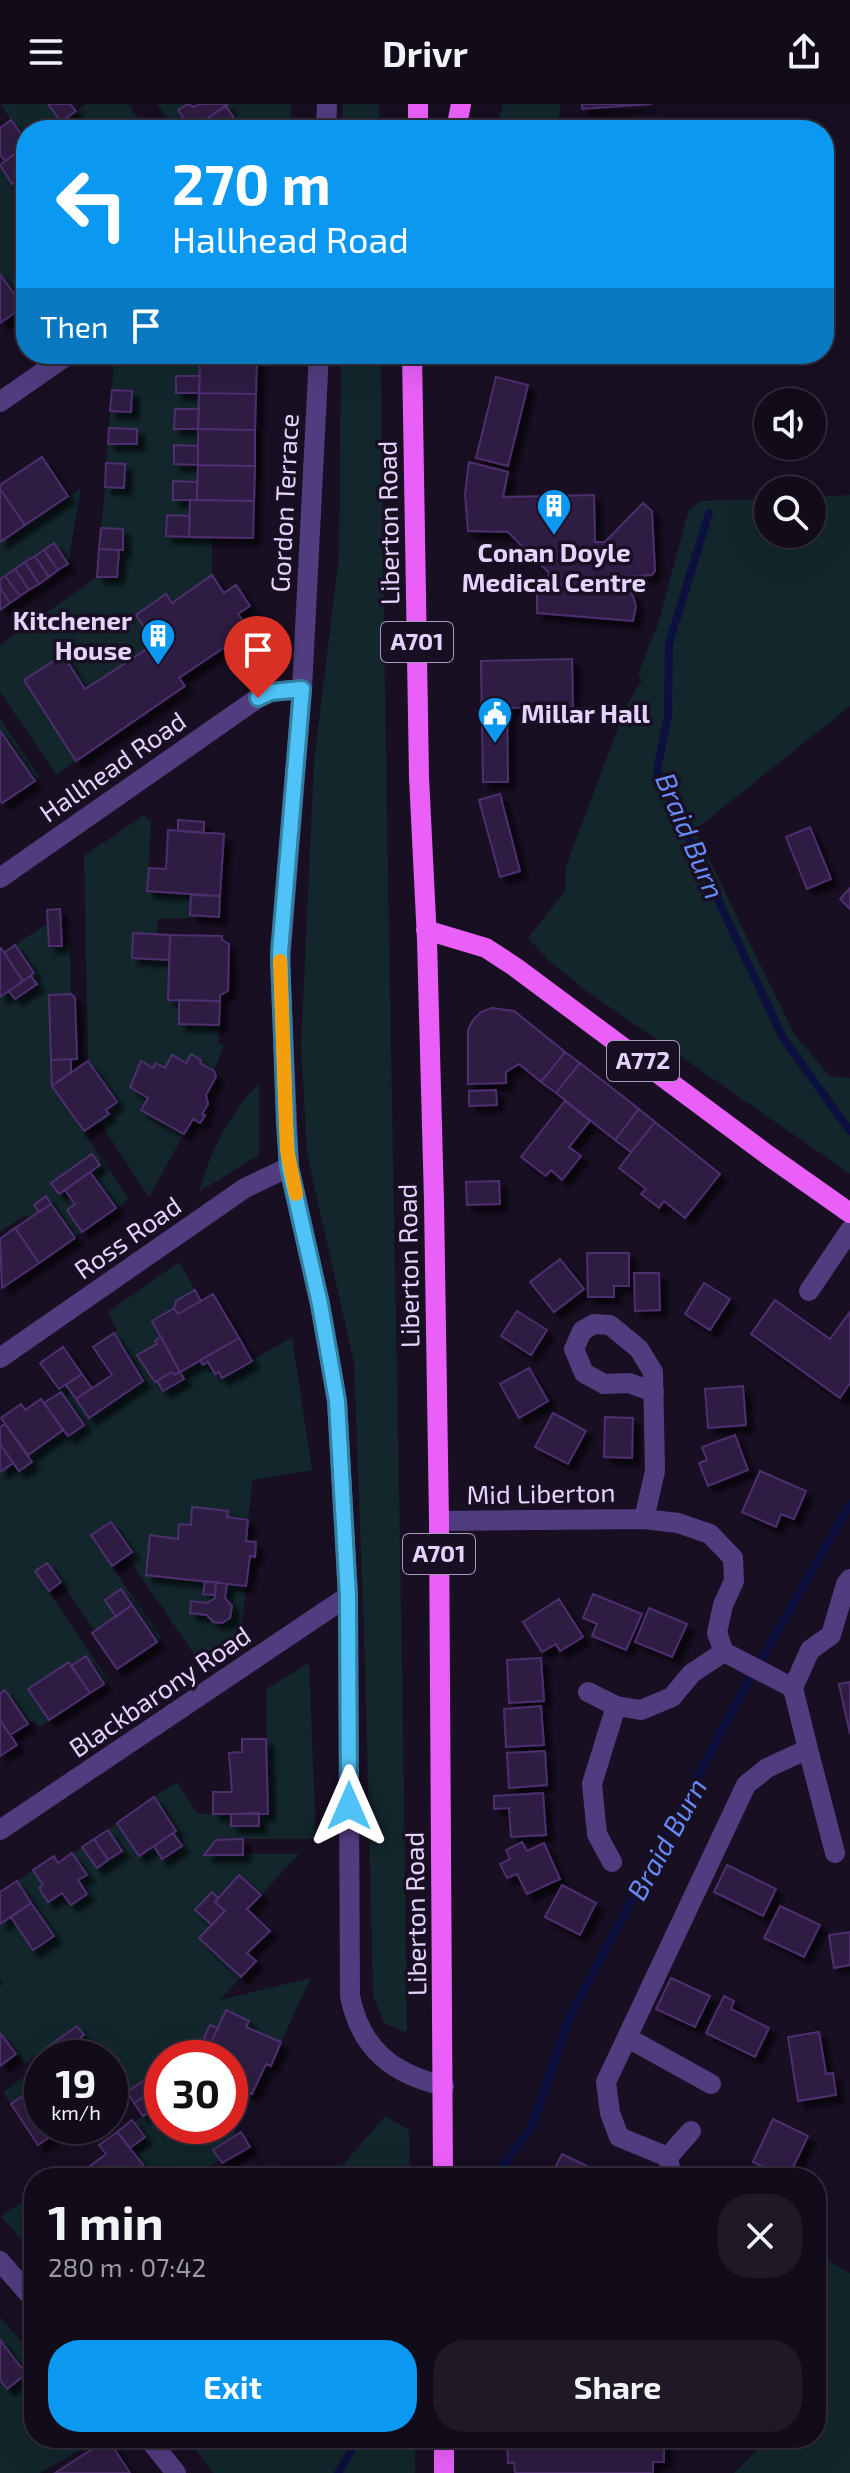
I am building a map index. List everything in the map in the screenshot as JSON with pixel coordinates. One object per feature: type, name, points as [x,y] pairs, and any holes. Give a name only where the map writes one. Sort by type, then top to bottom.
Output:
[{"type":"main road","name":"Liberton Road","points":[[412,364],[419,777],[426,930],[439,1521],[443,2168]]},
{"type":"main road","name":"A772","points":[[426,930],[486,948],[515,967],[850,1213]]},
{"type":"main road","points":[[444,2448],[444,2473]]},
{"type":"street","points":[[0,402],[55,364]]},
{"type":"street","name":"Gordon Terrace","points":[[318,364],[302,689],[280,952],[289,1167],[320,1304],[335,1388],[348,1596],[350,1996],[362,2030],[382,2058],[418,2080],[444,2086]]},
{"type":"street","name":"Hallhead Road","points":[[0,878],[258,698],[271,692],[302,689]]},
{"type":"street","name":"Ross Road","points":[[0,1358],[245,1188],[289,1167]]},
{"type":"street","points":[[809,1291],[850,1230]]},
{"type":"street","name":"Mid Liberton","points":[[644,1519],[655,1471],[654,1392]]},
{"type":"street","name":"Mid Liberton","points":[[439,1521],[644,1519],[678,1523],[710,1534],[733,1558],[734,1581],[723,1605],[717,1633],[724,1652]]},
{"type":"street","points":[[835,1853],[793,1688],[810,1650],[831,1635],[850,1579]]},
{"type":"street","name":"Blackbarony Road","points":[[0,1830],[348,1596]]},
{"type":"street","points":[[588,1692],[616,1706],[641,1710],[672,1697],[692,1673],[724,1652],[793,1688]]},
{"type":"street","points":[[612,1862],[597,1834],[592,1784],[616,1706]]},
{"type":"street","points":[[691,2131],[670,2168],[619,2137],[610,2113],[606,2082],[746,1785],[767,1768],[808,1749]]},
{"type":"street","points":[[628,2038],[711,2084]]},
{"type":"street","points":[[0,2261],[24,2289]]},
{"type":"street","points":[[156,2448],[176,2473]]},
{"type":"shaded area","points":[[0,104],[48,104],[60,120],[16,120],[16,127]]},
{"type":"shaded area","points":[[86,104],[128,104],[139,120],[66,120]]},
{"type":"shaded area","points":[[157,104],[188,104],[179,111],[185,120],[168,120]]},
{"type":"shaded area","points":[[291,104],[291,120],[235,120],[226,106]]},
{"type":"shaded area","points":[[343,104],[379,104],[380,120],[342,120]]},
{"type":"shaded area","points":[[503,104],[561,104],[559,120],[499,120]]},
{"type":"shaded area","points":[[0,166],[12,183],[16,181],[16,297],[0,274]]},
{"type":"shaded area","points":[[114,364],[201,364],[200,376],[176,377],[176,392],[199,393],[199,409],[175,410],[174,428],[198,429],[198,446],[174,445],[174,464],[198,465],[197,482],[173,481],[173,499],[190,500],[190,516],[167,516],[166,536],[212,537],[212,575],[172,603],[166,595],[155,644],[85,689],[63,655],[24,680],[76,761],[56,774],[0,692],[0,645],[97,577],[117,577],[123,529],[101,528],[105,487],[124,488],[125,464],[106,463],[108,444],[137,444],[137,429],[109,428],[110,411],[131,412],[132,391],[112,390]]},
{"type":"shaded area","points":[[341,364],[381,364],[405,2032],[384,2023],[373,1996],[354,1363],[307,1154],[301,1045],[314,762],[339,555]]},
{"type":"shaded area","points":[[81,488],[68,564],[54,543],[0,579],[0,542]]},
{"type":"shaded area","points":[[850,495],[850,706],[695,830],[794,1034],[830,1076],[850,1078],[850,1174],[588,992],[549,961],[528,938],[565,891],[566,866],[627,704],[642,680],[638,674],[659,621],[688,512],[701,501],[754,499],[754,548],[826,548],[826,496]]},
{"type":"shaded area","points":[[0,719],[40,777],[35,781],[0,731]]},
{"type":"shaded area","points":[[144,815],[151,821],[147,891],[191,895],[190,915],[219,917],[158,919],[157,934],[133,934],[132,958],[169,960],[168,999],[179,1000],[179,1024],[219,1025],[219,1045],[224,1045],[214,1071],[191,1054],[186,1063],[172,1055],[165,1068],[153,1068],[141,1061],[135,1073],[137,1075],[130,1087],[148,1098],[141,1110],[184,1134],[149,1197],[99,1121],[108,1115],[106,1110],[117,1102],[88,1061],[84,856]]},
{"type":"shaded area","points":[[48,923],[49,946],[70,945],[71,994],[49,995],[52,1086],[129,1199],[116,1208],[90,1172],[100,1165],[92,1154],[51,1183],[59,1194],[65,1190],[75,1204],[67,1210],[82,1232],[74,1237],[46,1196],[34,1205],[39,1212],[28,1219],[25,1215],[0,1232],[0,997],[9,991],[15,999],[37,984],[31,976],[34,973],[15,945]]},
{"type":"shaded area","points":[[259,1083],[259,1155],[199,1192],[222,1133]]},
{"type":"shaded area","points":[[179,1262],[195,1290],[152,1321],[161,1337],[155,1340],[157,1344],[137,1355],[143,1366],[163,1390],[184,1379],[180,1372],[200,1360],[203,1365],[208,1362],[214,1374],[219,1372],[222,1378],[292,1337],[312,1470],[253,1480],[248,1520],[227,1517],[228,1511],[192,1508],[191,1525],[179,1524],[178,1539],[151,1535],[205,1581],[204,1594],[215,1595],[207,1603],[191,1601],[190,1613],[207,1615],[213,1622],[222,1623],[230,1618],[232,1606],[225,1598],[227,1584],[246,1586],[240,1642],[202,1666],[127,1556],[132,1552],[111,1522],[91,1536],[162,1639],[157,1642],[121,1589],[105,1600],[116,1617],[95,1631],[47,1563],[35,1571],[109,1681],[104,1684],[86,1656],[71,1666],[68,1662],[29,1689],[49,1720],[39,1727],[34,1720],[28,1724],[6,1691],[0,1694],[0,1472],[13,1463],[19,1471],[32,1462],[28,1455],[63,1430],[68,1436],[84,1425],[59,1389],[66,1385],[90,1418],[143,1381],[114,1333],[117,1330],[108,1312]]},
{"type":"shaded area","points":[[309,1663],[316,1839],[243,1839],[205,1854],[299,1854],[261,1895],[239,1876],[218,1898],[211,1892],[196,1910],[212,1925],[200,1939],[241,1977],[220,2000],[311,1978],[281,2042],[246,2027],[248,2021],[226,2010],[218,2028],[210,2025],[204,2038],[208,2040],[144,2040],[144,2080],[128,2091],[128,2040],[77,2040],[84,2035],[78,2026],[58,2040],[24,2040],[24,2064],[0,2033],[0,1986],[3,1984],[0,1980],[0,1924],[11,1917],[33,1950],[54,1936],[17,1881],[33,1870],[43,1885],[39,1888],[62,1893],[71,1905],[87,1894],[78,1880],[86,1874],[73,1854],[82,1847],[121,1850],[108,1830],[117,1823],[139,1855],[155,1845],[163,1859],[182,1846],[173,1833],[176,1830],[154,1797],[177,1782],[198,1814],[231,1814],[231,1826],[259,1826],[259,1813],[268,1813],[266,1689]]},
{"type":"shaded area","points":[[24,2077],[24,2095],[11,2104],[3,2092]]},
{"type":"shaded area","points":[[144,2115],[144,2136],[134,2122]]},
{"type":"shaded area","points":[[385,2116],[409,2130],[410,2168],[341,2168]]},
{"type":"shaded area","points":[[144,2138],[144,2144],[222,2144],[213,2150],[220,2159],[207,2168],[145,2168],[130,2148]]},
{"type":"shaded area","points":[[24,2201],[24,2242],[1,2216]]},
{"type":"shaded area","points":[[826,2260],[850,2273],[850,2473],[734,2473],[759,2448],[826,2448]]},
{"type":"shaded area","points":[[0,2317],[24,2345],[24,2448],[84,2448],[40,2473],[0,2473]]},
{"type":"shaded area","points":[[194,2448],[415,2448],[415,2473],[213,2473]]},
{"type":"building","points":[[48,104],[70,104],[76,111],[60,120]]},
{"type":"building","points":[[188,104],[194,107],[199,104],[228,104],[204,120],[185,120],[178,110]]},
{"type":"building","points":[[582,104],[652,104],[582,109]]},
{"type":"building","points":[[226,106],[235,120],[205,120]]},
{"type":"building","points":[[11,120],[16,127],[16,153],[5,161],[0,155],[0,128]]},
{"type":"building","points":[[16,153],[16,181],[12,184],[0,165]]},
{"type":"building","points":[[0,274],[16,297],[16,312],[0,323]]},
{"type":"building","points":[[200,364],[257,364],[256,394],[199,393]]},
{"type":"building","points":[[176,376],[200,376],[199,393],[176,393]]},
{"type":"building","points":[[496,377],[528,385],[508,466],[476,458]]},
{"type":"building","points":[[112,390],[132,391],[131,412],[110,411]]},
{"type":"building","points":[[199,393],[256,394],[255,430],[198,429]]},
{"type":"building","points":[[175,409],[199,409],[198,429],[174,429]]},
{"type":"building","points":[[109,428],[137,429],[137,444],[108,444]]},
{"type":"building","points":[[198,429],[255,430],[255,466],[198,465]]},
{"type":"building","points":[[174,445],[198,446],[198,465],[174,464]]},
{"type":"building","points":[[42,457],[68,496],[25,525],[0,485]]},
{"type":"building","name":"Conan Doyle Medical Centre","points":[[469,462],[508,472],[503,497],[594,495],[595,542],[605,542],[643,503],[652,511],[655,571],[652,575],[609,578],[610,591],[629,592],[633,596],[636,606],[633,621],[537,613],[537,588],[550,574],[508,532],[468,531],[465,494]]},
{"type":"building","points":[[106,463],[125,464],[124,488],[105,487]]},
{"type":"building","points":[[198,465],[255,466],[254,501],[197,500]]},
{"type":"building","points":[[173,481],[197,482],[197,500],[173,500]]},
{"type":"building","points":[[0,489],[25,525],[0,542]]},
{"type":"building","points":[[190,500],[254,501],[253,538],[189,537]]},
{"type":"building","points":[[167,515],[190,516],[189,537],[166,536]]},
{"type":"building","points":[[101,528],[123,529],[123,550],[99,549]]},
{"type":"building","points":[[54,543],[68,564],[58,570],[44,550]]},
{"type":"building","points":[[99,549],[119,550],[117,577],[97,577]]},
{"type":"building","points":[[44,550],[58,570],[49,577],[35,556]]},
{"type":"building","points":[[35,556],[49,577],[39,584],[25,562]]},
{"type":"building","points":[[25,562],[39,584],[29,590],[15,569]]},
{"type":"building","points":[[15,569],[29,590],[20,596],[5,576]]},
{"type":"building","name":"Kitchener House","points":[[212,575],[224,593],[236,585],[250,606],[238,614],[250,630],[179,678],[185,686],[76,761],[24,680],[63,655],[85,689],[155,644],[136,615],[166,594],[172,603]]},
{"type":"building","points":[[5,576],[20,596],[10,603],[0,588],[0,579]]},
{"type":"building","points":[[0,588],[10,603],[0,610]]},
{"type":"building","name":"Millar Hall","points":[[572,659],[573,707],[507,708],[508,782],[483,782],[481,661]]},
{"type":"building","points":[[0,731],[35,781],[2,803],[0,800]]},
{"type":"building","points":[[500,794],[520,871],[500,877],[479,800]]},
{"type":"building","points":[[178,820],[204,822],[204,833],[178,831]]},
{"type":"building","points":[[810,827],[831,879],[807,889],[786,837]]},
{"type":"building","points":[[168,830],[224,834],[220,896],[147,891],[149,868],[166,869]]},
{"type":"building","points":[[850,888],[850,909],[840,899]]},
{"type":"building","points":[[191,895],[220,896],[219,917],[190,915]]},
{"type":"building","points":[[60,909],[62,946],[49,946],[47,910]]},
{"type":"building","points":[[133,933],[170,935],[169,960],[132,958]]},
{"type":"building","points":[[170,935],[222,936],[222,940],[229,944],[228,991],[220,995],[220,1001],[168,1000]]},
{"type":"building","points":[[15,945],[34,973],[23,981],[4,953]]},
{"type":"building","points":[[0,948],[23,981],[0,997]]},
{"type":"building","points":[[31,976],[37,984],[15,999],[9,991]]},
{"type":"building","points":[[71,994],[75,998],[77,1059],[51,1060],[49,995]]},
{"type":"building","points":[[179,1000],[220,1001],[219,1025],[179,1024]]},
{"type":"building","points":[[492,1008],[514,1011],[565,1052],[541,1082],[519,1064],[506,1072],[506,1083],[468,1084],[468,1030],[481,1012]]},
{"type":"building","points":[[565,1052],[580,1063],[556,1093],[541,1082]]},
{"type":"building","points":[[191,1054],[214,1071],[216,1077],[206,1095],[208,1104],[202,1114],[205,1115],[203,1119],[200,1123],[193,1119],[184,1134],[141,1110],[148,1098],[130,1087],[141,1061],[153,1068],[156,1063],[165,1068],[172,1055],[186,1063]]},
{"type":"building","points":[[71,1059],[71,1072],[52,1086],[51,1060]]},
{"type":"building","points":[[88,1061],[117,1102],[106,1110],[109,1114],[84,1131],[52,1086]]},
{"type":"building","points":[[580,1063],[639,1109],[615,1140],[556,1093]]},
{"type":"building","points":[[496,1090],[497,1105],[469,1106],[469,1091]]},
{"type":"building","points":[[565,1101],[590,1121],[569,1147],[581,1156],[562,1180],[551,1170],[546,1176],[521,1157]]},
{"type":"building","points":[[639,1109],[655,1122],[631,1152],[615,1140]]},
{"type":"building","points":[[655,1122],[720,1174],[685,1218],[664,1201],[659,1208],[641,1194],[646,1189],[619,1168]]},
{"type":"building","points":[[92,1154],[100,1165],[59,1194],[51,1183]]},
{"type":"building","points":[[90,1172],[116,1208],[82,1232],[67,1210],[75,1204],[65,1190]]},
{"type":"building","points":[[499,1181],[500,1204],[467,1205],[466,1182]]},
{"type":"building","points":[[46,1196],[51,1204],[39,1212],[34,1205]]},
{"type":"building","points":[[51,1204],[75,1238],[39,1263],[15,1228]]},
{"type":"building","points":[[15,1228],[39,1263],[2,1288],[0,1239]]},
{"type":"building","points":[[587,1253],[629,1253],[629,1286],[614,1286],[614,1297],[588,1297]]},
{"type":"building","points":[[560,1259],[584,1289],[554,1312],[530,1282]]},
{"type":"building","points":[[634,1273],[659,1273],[660,1310],[635,1311]]},
{"type":"building","points":[[704,1283],[730,1299],[710,1330],[685,1314]]},
{"type":"building","points":[[195,1290],[201,1301],[178,1314],[174,1308],[176,1301]]},
{"type":"building","points":[[213,1294],[239,1338],[180,1372],[152,1321],[174,1308],[178,1314]]},
{"type":"building","points":[[775,1300],[830,1339],[850,1312],[850,1383],[840,1398],[751,1334]]},
{"type":"building","points":[[517,1311],[547,1330],[531,1355],[501,1336]]},
{"type":"building","points":[[114,1333],[143,1381],[89,1418],[76,1399],[112,1375],[93,1347]]},
{"type":"building","points":[[161,1337],[180,1372],[174,1375],[172,1372],[155,1382],[137,1355],[157,1344],[155,1341]]},
{"type":"building","points":[[239,1338],[252,1361],[222,1378],[219,1372],[215,1374],[208,1362],[203,1365],[200,1360]]},
{"type":"building","points":[[63,1347],[82,1374],[59,1389],[40,1363]]},
{"type":"building","points":[[529,1368],[548,1401],[519,1418],[500,1384]]},
{"type":"building","points":[[172,1372],[174,1375],[180,1372],[184,1379],[163,1391],[157,1381]]},
{"type":"building","points":[[82,1374],[92,1388],[76,1399],[66,1385]]},
{"type":"building","points":[[743,1386],[746,1425],[708,1428],[705,1389]]},
{"type":"building","points":[[61,1392],[84,1425],[68,1436],[44,1403]]},
{"type":"building","points":[[41,1399],[63,1430],[28,1455],[1,1418],[21,1404],[25,1410]]},
{"type":"building","points":[[553,1413],[586,1431],[568,1464],[535,1447]]},
{"type":"building","points":[[605,1417],[633,1418],[632,1458],[604,1457]]},
{"type":"building","points":[[5,1424],[32,1462],[19,1471],[0,1444],[0,1427]]},
{"type":"building","points":[[735,1435],[748,1470],[708,1486],[699,1463],[707,1460],[702,1447]]},
{"type":"building","points":[[0,1444],[13,1463],[0,1472]]},
{"type":"building","points":[[760,1471],[806,1491],[794,1519],[781,1514],[776,1527],[742,1512]]},
{"type":"building","points":[[192,1507],[228,1511],[227,1517],[248,1520],[246,1541],[256,1542],[255,1557],[250,1556],[246,1586],[146,1575],[150,1535],[178,1539],[179,1524],[191,1525]]},
{"type":"building","points":[[111,1522],[132,1552],[112,1566],[91,1535]]},
{"type":"building","points":[[47,1563],[61,1582],[49,1591],[35,1571]]},
{"type":"building","points":[[205,1581],[216,1582],[215,1595],[203,1594]]},
{"type":"building","points":[[216,1582],[227,1584],[225,1598],[232,1606],[230,1618],[222,1623],[213,1622],[207,1615],[190,1613],[191,1601],[207,1603],[215,1598]]},
{"type":"building","points":[[121,1589],[132,1605],[116,1617],[105,1600]]},
{"type":"building","points":[[593,1594],[642,1614],[626,1650],[592,1636],[597,1624],[583,1618]]},
{"type":"building","points":[[559,1599],[583,1637],[560,1651],[556,1644],[542,1652],[523,1622]]},
{"type":"building","points":[[132,1605],[157,1642],[117,1669],[92,1633]]},
{"type":"building","points":[[649,1608],[687,1624],[672,1657],[635,1642]]},
{"type":"building","points":[[86,1656],[104,1684],[90,1693],[71,1666]]},
{"type":"building","points":[[541,1658],[544,1701],[509,1703],[507,1660]]},
{"type":"building","points":[[69,1662],[90,1693],[49,1720],[28,1689]]},
{"type":"building","points":[[850,1682],[850,1734],[839,1684]]},
{"type":"building","points":[[5,1690],[28,1724],[10,1735],[0,1720],[0,1694]]},
{"type":"building","points":[[541,1706],[544,1745],[506,1747],[504,1709]]},
{"type":"building","points":[[0,1720],[17,1745],[0,1756]]},
{"type":"building","points":[[242,1739],[266,1739],[268,1814],[213,1814],[213,1792],[232,1792],[229,1753],[242,1752]]},
{"type":"building","points":[[545,1751],[547,1785],[509,1788],[507,1753]]},
{"type":"building","points":[[543,1793],[546,1835],[511,1837],[509,1808],[494,1809],[494,1796]]},
{"type":"building","points":[[154,1797],[176,1831],[139,1856],[117,1823]]},
{"type":"building","points":[[259,1813],[259,1826],[231,1826],[231,1814]]},
{"type":"building","points":[[108,1830],[122,1851],[108,1860],[94,1839]]},
{"type":"building","points":[[173,1833],[182,1846],[162,1859],[154,1846]]},
{"type":"building","points":[[94,1839],[108,1860],[97,1868],[82,1847]]},
{"type":"building","points":[[243,1839],[243,1855],[204,1855],[216,1840]]},
{"type":"building","points":[[522,1842],[527,1851],[544,1843],[560,1879],[527,1894],[517,1874],[507,1878],[500,1864],[510,1859],[506,1850]]},
{"type":"building","points":[[72,1853],[87,1875],[78,1880],[87,1894],[71,1905],[62,1893],[48,1902],[39,1888],[43,1885],[33,1870],[54,1856],[58,1863]]},
{"type":"building","points":[[727,1865],[776,1889],[763,1916],[714,1892]]},
{"type":"building","points":[[239,1875],[261,1895],[247,1909],[270,1931],[247,1953],[256,1961],[241,1977],[199,1938],[225,1911],[215,1902]]},
{"type":"building","points":[[17,1881],[31,1903],[0,1924],[0,1892]]},
{"type":"building","points":[[562,1885],[596,1903],[580,1935],[545,1917]]},
{"type":"building","points":[[212,1892],[218,1898],[215,1902],[225,1911],[212,1925],[195,1910]]},
{"type":"building","points":[[31,1903],[54,1936],[33,1950],[11,1917]]},
{"type":"building","points":[[780,1906],[820,1925],[804,1957],[764,1938]]},
{"type":"building","points":[[850,1932],[850,1965],[834,1968],[829,1935]]},
{"type":"building","points":[[671,1978],[710,1996],[695,2027],[656,2009]]},
{"type":"building","points":[[724,1996],[734,2001],[731,2009],[769,2028],[755,2057],[706,2033]]},
{"type":"building","points":[[226,2010],[249,2021],[246,2027],[281,2042],[271,2066],[266,2064],[252,2094],[248,2092],[248,2040],[212,2040]]},
{"type":"building","points":[[210,2025],[218,2028],[212,2040],[204,2038]]},
{"type":"building","points":[[77,2026],[84,2035],[77,2040],[57,2040]]},
{"type":"building","points":[[819,2032],[826,2074],[833,2073],[836,2095],[798,2101],[788,2037]]},
{"type":"building","points":[[0,2033],[16,2054],[0,2066]]},
{"type":"building","points":[[144,2080],[144,2096],[134,2103],[128,2091]]},
{"type":"building","points":[[24,2095],[24,2124],[11,2104]]},
{"type":"building","points":[[144,2096],[144,2115],[143,2116],[134,2103]]},
{"type":"building","points":[[773,2119],[808,2136],[793,2168],[766,2168],[753,2162]]},
{"type":"building","points":[[132,2120],[144,2136],[130,2148],[127,2144],[128,2123]]},
{"type":"building","points":[[100,2144],[126,2144],[145,2168],[92,2168],[90,2166],[106,2154]]},
{"type":"building","points":[[222,2144],[248,2144],[250,2147],[222,2163],[213,2150]]},
{"type":"building","points":[[562,2154],[591,2168],[555,2168]]},
{"type":"building","points":[[0,2340],[24,2376],[7,2389],[0,2380]]},
{"type":"building","points":[[94,2448],[114,2448],[130,2473],[55,2473]]},
{"type":"building","points":[[507,2448],[664,2448],[664,2462],[653,2462],[653,2473],[515,2473],[514,2463],[508,2463]]},
{"type":"waterway","name":"Braid Burn","points":[[709,513],[669,643],[668,715],[657,770],[783,1038],[850,1131]]},
{"type":"waterway","name":"Braid Burn","points":[[501,2168],[532,2126],[570,2016],[741,1695],[850,1504]]},
{"type":"waterway","name":"Braid Burn","points":[[338,2473],[353,2448]]},
{"type":"slow traffic","points":[[280,961],[287,1150],[296,1194]]},
{"type":"place","name":"Conan Doyle Medical Centre","points":[[554,537]]},
{"type":"place","name":"Kitchener House","points":[[158,667]]},
{"type":"place","name":"Millar Hall","points":[[495,745]]},
{"type":"route","points":[[258,698],[271,692],[302,689],[280,952],[287,1150],[337,1401],[348,1596],[349,1806]]}]
